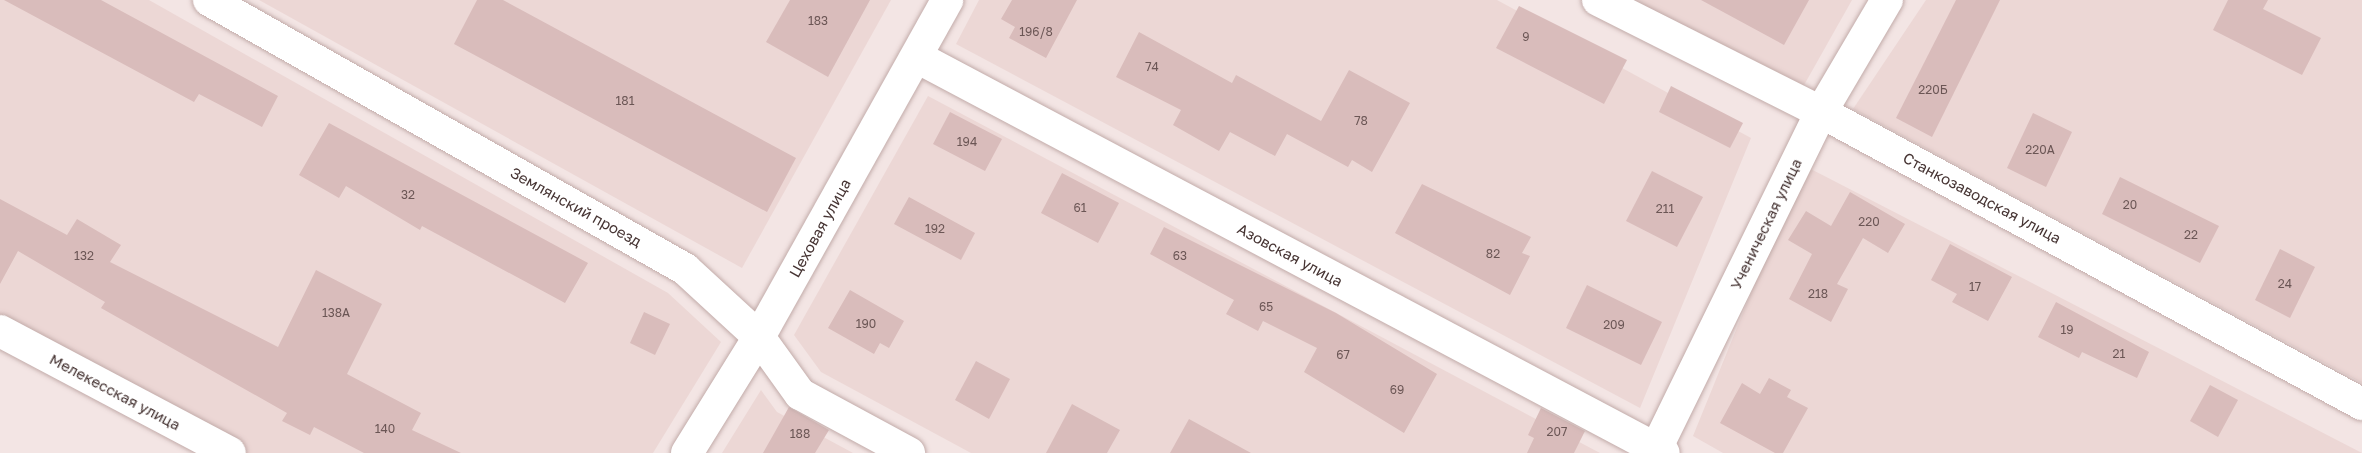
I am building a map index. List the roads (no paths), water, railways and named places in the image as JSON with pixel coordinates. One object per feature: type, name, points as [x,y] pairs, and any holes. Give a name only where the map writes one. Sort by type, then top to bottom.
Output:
[{"type":"street","name":"Землянский проезд","points":[[209,0],[685,269],[759,337],[800,394],[909,453]]},
{"type":"street","name":"Цеховая улица","points":[[687,453],[759,337],[947,0]]},
{"type":"street","name":"Станкозаводская улица","points":[[1598,0],[1821,112],[2362,404]]},
{"type":"street","name":"Ученическая улица","points":[[1658,452],[1821,112],[1887,0]]},
{"type":"street","name":"Азовская улица","points":[[917,57],[1658,452]]},
{"type":"street","name":"Мелекесская улица","points":[[0,331],[230,453]]}]
